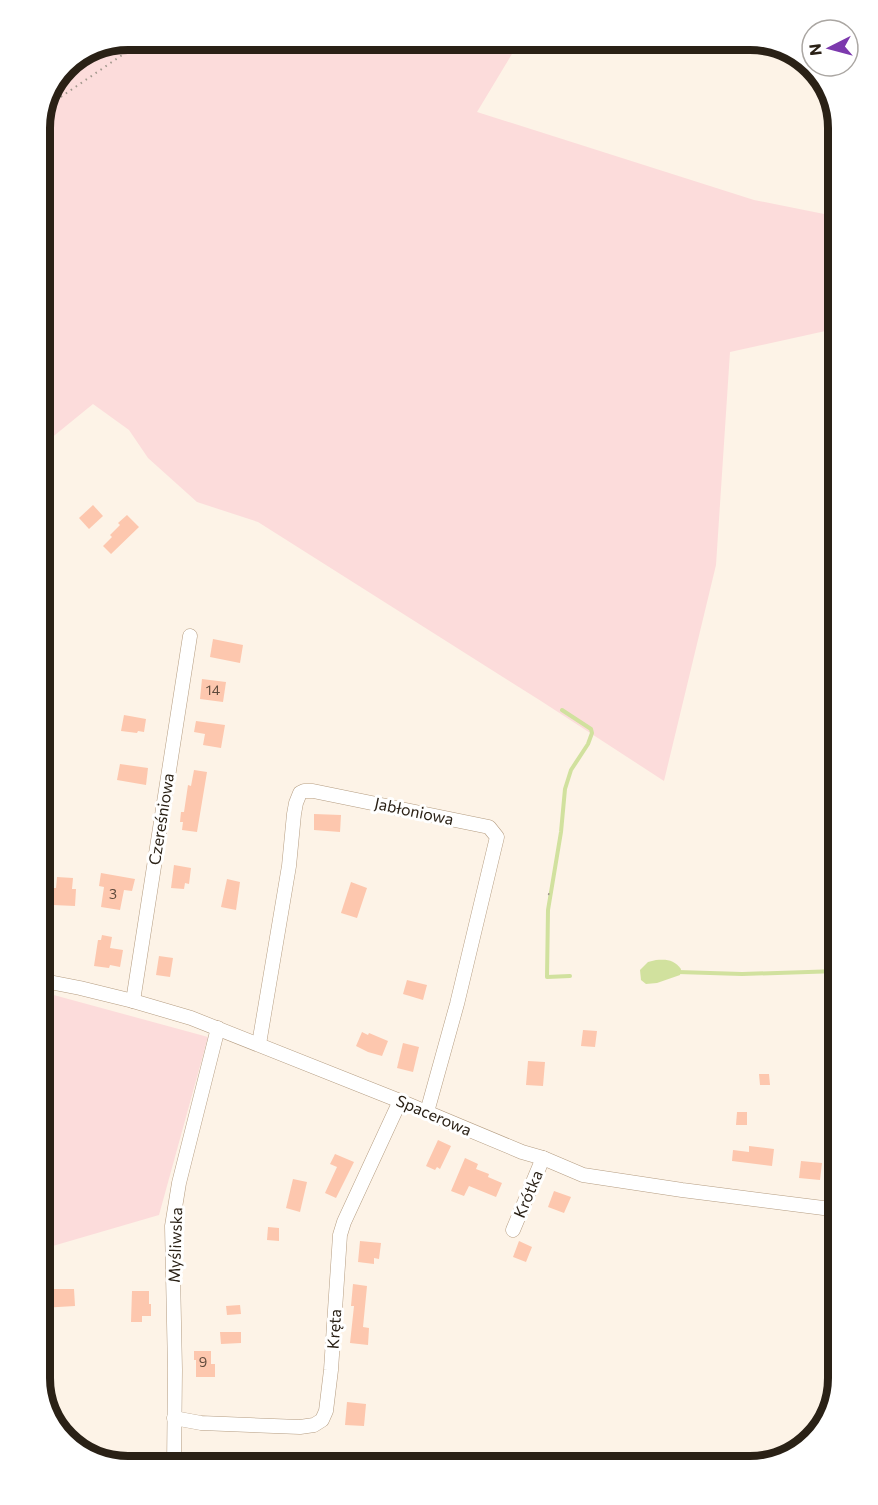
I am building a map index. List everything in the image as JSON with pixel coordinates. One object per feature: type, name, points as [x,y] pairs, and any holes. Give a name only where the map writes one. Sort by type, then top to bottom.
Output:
[{"type":"street","name":"Czereśniowa","points":[[133,1001],[190,636]]},
{"type":"street","name":"Jabłoniowa","points":[[259,1044],[289,866],[294,814],[300,793],[313,790],[489,827],[497,837],[457,1004],[427,1112]]},
{"type":"street","name":"Spacerowa","points":[[50,982],[133,1001],[191,1018],[583,1175],[828,1209]]},
{"type":"street","name":"Myśliwska","points":[[174,1455],[172,1226],[179,1182],[218,1028]]},
{"type":"street","name":"Kręta","points":[[174,1418],[201,1422],[300,1427],[314,1425],[322,1420],[326,1411],[331,1370],[340,1235],[400,1101]]},
{"type":"street","name":"Krótka","points":[[513,1230],[543,1158]]},
{"type":"path","points":[[54,101],[130,50]]},
{"type":"path","points":[[548,894],[553,896]]},
{"type":"shaded area","points":[[117,50],[514,50],[477,112],[754,200],[828,215],[828,330],[730,352],[716,565],[664,781],[258,522],[197,502],[148,458],[129,430],[93,404],[50,439],[50,122],[52,107],[58,93],[76,69],[88,60]]},
{"type":"shaded area","points":[[656,960],[673,962],[681,969],[680,975],[657,983],[646,984],[641,980],[640,970],[648,962]]},
{"type":"shaded area","points":[[50,994],[208,1037],[159,1215],[50,1247]]},
{"type":"building","points":[[93,505],[103,516],[89,529],[79,518]]},
{"type":"building","points":[[127,515],[139,527],[111,554],[103,546],[120,525],[118,523]]},
{"type":"building","points":[[213,639],[243,645],[240,663],[210,657]]},
{"type":"building","points":[[202,679],[226,682],[223,702],[200,699]]},
{"type":"building","points":[[124,715],[146,719],[144,732],[121,731]]},
{"type":"building","points":[[196,721],[225,725],[221,748],[203,745],[205,734],[194,732]]},
{"type":"building","points":[[120,764],[148,768],[146,785],[117,780]]},
{"type":"building","points":[[194,770],[207,772],[197,832],[182,830],[183,822],[180,822],[188,785],[191,786]]},
{"type":"building","points":[[314,814],[341,815],[340,832],[314,830]]},
{"type":"building","points":[[174,865],[191,868],[189,884],[185,883],[184,889],[171,888]]},
{"type":"building","points":[[101,873],[135,879],[132,891],[124,890],[120,910],[101,907],[104,887],[99,886]]},
{"type":"building","points":[[57,877],[73,878],[72,889],[76,889],[75,906],[53,905]]},
{"type":"building","points":[[227,879],[240,882],[236,910],[221,907]]},
{"type":"building","points":[[351,882],[367,888],[357,918],[341,913]]},
{"type":"building","points":[[102,935],[112,937],[110,948],[123,950],[120,967],[94,966],[98,940],[101,940]]},
{"type":"building","points":[[159,956],[173,958],[170,977],[156,975]]},
{"type":"building","points":[[407,980],[427,985],[423,1000],[403,994]]},
{"type":"building","points":[[583,1030],[597,1031],[595,1047],[581,1046]]},
{"type":"building","points":[[362,1032],[388,1041],[382,1056],[356,1046]]},
{"type":"building","points":[[403,1043],[419,1047],[413,1072],[397,1068]]},
{"type":"building","points":[[528,1061],[545,1062],[543,1086],[526,1085]]},
{"type":"building","points":[[759,1074],[769,1074],[770,1085],[760,1085]]},
{"type":"building","points":[[737,1112],[747,1112],[747,1125],[736,1125]]},
{"type":"building","points":[[438,1140],[451,1146],[440,1169],[437,1167],[435,1170],[426,1166]]},
{"type":"building","points":[[749,1146],[774,1149],[772,1166],[732,1161],[733,1150],[749,1152]]},
{"type":"building","points":[[335,1154],[354,1162],[336,1198],[325,1193],[337,1167],[330,1164]]},
{"type":"building","points":[[465,1158],[478,1164],[476,1169],[502,1183],[496,1197],[469,1186],[464,1196],[451,1191]]},
{"type":"building","points":[[801,1161],[822,1163],[820,1180],[799,1178]]},
{"type":"building","points":[[293,1179],[307,1182],[300,1212],[286,1208]]},
{"type":"building","points":[[554,1191],[571,1197],[564,1213],[548,1207]]},
{"type":"building","points":[[268,1227],[279,1228],[279,1241],[267,1240]]},
{"type":"building","points":[[360,1241],[381,1243],[379,1259],[374,1258],[374,1264],[358,1262]]},
{"type":"building","points":[[519,1241],[532,1247],[526,1262],[513,1257]]},
{"type":"building","points":[[353,1284],[367,1286],[363,1327],[369,1328],[368,1345],[350,1343],[354,1306],[351,1306]]},
{"type":"building","points":[[50,1289],[74,1289],[75,1306],[50,1307]]},
{"type":"building","points":[[132,1291],[149,1291],[151,1316],[142,1316],[142,1322],[131,1322]]},
{"type":"building","points":[[240,1305],[241,1314],[227,1315],[226,1306]]},
{"type":"building","points":[[220,1332],[241,1332],[241,1343],[221,1344]]},
{"type":"building","points":[[194,1351],[211,1351],[211,1364],[215,1364],[215,1377],[196,1377]]},
{"type":"building","points":[[347,1402],[366,1404],[364,1426],[345,1425]]},
{"type":"waterway","points":[[562,710],[591,729],[592,733],[588,744],[571,770],[565,789],[561,832],[548,910],[547,977],[570,976]]},
{"type":"waterway","points":[[678,972],[742,974],[828,971]]}]
